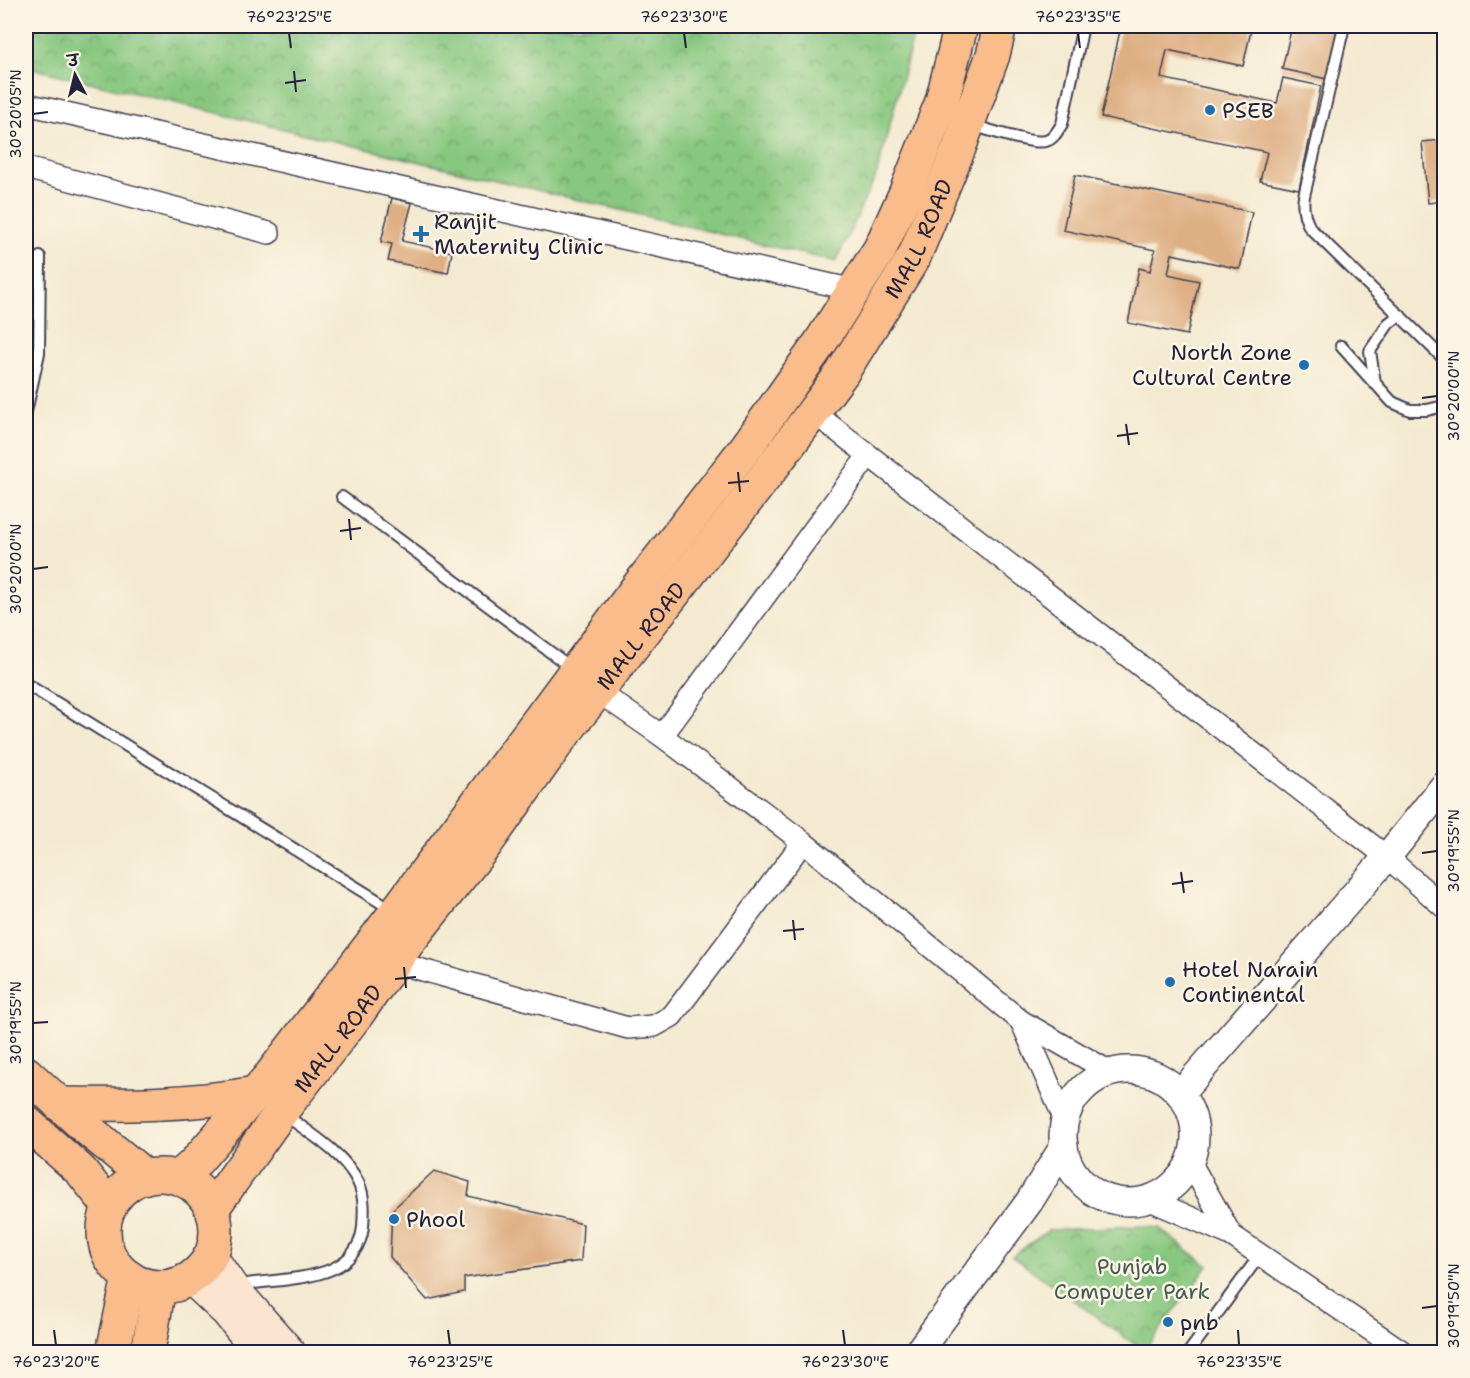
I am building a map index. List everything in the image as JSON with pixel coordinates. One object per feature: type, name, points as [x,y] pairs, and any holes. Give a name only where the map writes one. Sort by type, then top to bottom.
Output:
[{"type":"main road","name":"MALL ROAD","points":[[162,1177],[194,1164],[269,1102],[394,962],[486,843],[560,739],[586,681],[640,584],[748,445],[820,343],[880,249],[906,192],[942,101],[961,26]]},
{"type":"main road","name":"MALL ROAD","points":[[212,1209],[269,1102],[396,912],[586,681],[813,412],[842,373],[914,256],[968,124],[993,55],[1000,26]]},
{"type":"main road","points":[[26,1073],[59,1104],[162,1177],[192,1185],[204,1195],[212,1209],[216,1224],[216,1240],[172,1274],[113,1353]]},
{"type":"main road","points":[[59,1104],[153,1105],[220,1100],[269,1102]]},
{"type":"main road","points":[[26,1122],[81,1171],[110,1207]]},
{"type":"main road","points":[[162,1177],[125,1188],[110,1207],[105,1222],[105,1238],[109,1253],[117,1267],[172,1274],[232,1286],[290,1353]]},
{"type":"main road","points":[[148,1353],[172,1274]]},
{"type":"main road","points":[[172,1274],[226,1312],[259,1353]]},
{"type":"street","points":[[26,104],[854,290]]},
{"type":"street","points":[[26,168],[269,233]]},
{"type":"street","points":[[813,412],[1388,857],[1444,907]]},
{"type":"street","points":[[662,736],[868,456]]},
{"type":"street","points":[[586,681],[803,842],[1021,1021],[1110,1072]]},
{"type":"street","points":[[1180,1094],[1388,857],[1444,786]]},
{"type":"street","points":[[394,962],[628,1028],[654,1026],[672,1016],[803,842]]},
{"type":"street","points":[[1021,1021],[1064,1118]]},
{"type":"street","points":[[1139,1071],[1161,1078],[1180,1094],[1192,1114],[1196,1140],[1190,1162],[1180,1180],[1150,1200],[1127,1203],[1101,1197],[1077,1179],[1066,1159],[1062,1136],[1064,1118],[1075,1097],[1089,1083],[1110,1072],[1139,1071]]},
{"type":"street","points":[[918,1353],[1029,1202],[1064,1146]]},
{"type":"street","points":[[1190,1162],[1231,1235]]},
{"type":"street","points":[[1029,1202],[1077,1179]]},
{"type":"street","points":[[1150,1200],[1231,1235],[1403,1353]]},
{"type":"lane","points":[[968,124],[1023,139],[1045,142],[1053,137],[1062,124],[1083,26]]},
{"type":"lane","points":[[1344,26],[1304,196],[1302,207],[1305,219],[1310,228],[1444,359]]},
{"type":"lane","points":[[26,412],[39,352],[40,257]]},
{"type":"lane","points":[[1375,383],[1370,351],[1389,323],[1400,315]]},
{"type":"lane","points":[[1341,346],[1392,402],[1410,410],[1427,410],[1444,406]]},
{"type":"lane","points":[[342,497],[586,681]]},
{"type":"lane","points":[[26,684],[396,912]]},
{"type":"lane","points":[[232,1286],[318,1274],[334,1268],[350,1257],[362,1239],[363,1198],[358,1181],[337,1154],[269,1102]]},
{"type":"lane","points":[[1189,1353],[1260,1254]]},
{"type":"green space","points":[[26,26],[916,26],[877,173],[836,262],[26,67]]},
{"type":"green space","name":"Punjab Computer Park","points":[[1137,1226],[1159,1228],[1208,1266],[1144,1351],[1012,1256],[1049,1230]]},
{"type":"building","name":"PSEB","points":[[1121,26],[1252,26],[1243,66],[1167,50],[1161,78],[1277,103],[1283,78],[1321,86],[1299,189],[1260,181],[1267,152],[1101,117]]},
{"type":"building","points":[[1292,26],[1339,26],[1327,79],[1282,69]]},
{"type":"building","points":[[1444,140],[1444,201],[1428,203],[1422,142]]},
{"type":"building","points":[[1075,175],[1252,212],[1240,269],[1172,254],[1168,274],[1199,281],[1187,335],[1128,323],[1139,268],[1150,271],[1155,250],[1063,230]]},
{"type":"building","points":[[392,198],[412,203],[402,241],[452,252],[448,273],[388,261],[392,244],[381,242]]},
{"type":"building","points":[[434,1171],[470,1182],[468,1196],[583,1224],[581,1261],[464,1278],[464,1292],[427,1300],[390,1257],[392,1210]]},
{"type":"place","name":"PSEB","points":[[1210,110]]},
{"type":"place","name":"Ranjit Maternity Clinic","points":[[421,234]]},
{"type":"place","name":"North Zone Cultural Centre","points":[[1304,365]]},
{"type":"place","name":"Hotel Narain Continental","points":[[1170,982]]},
{"type":"place","name":"Phool","points":[[394,1219]]},
{"type":"place","name":"pnb","points":[[1168,1322]]}]
